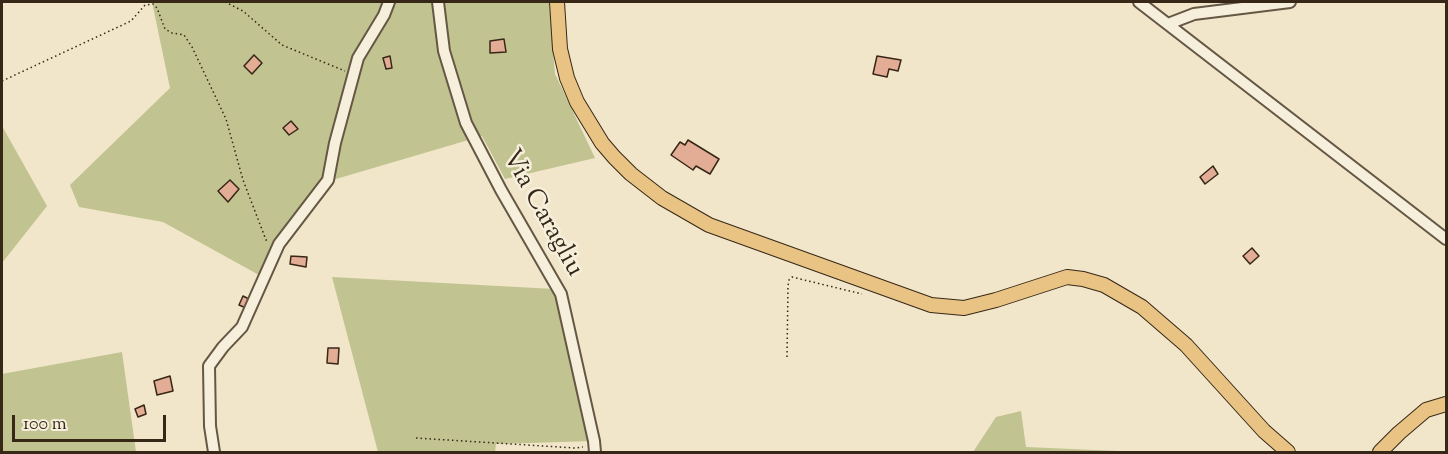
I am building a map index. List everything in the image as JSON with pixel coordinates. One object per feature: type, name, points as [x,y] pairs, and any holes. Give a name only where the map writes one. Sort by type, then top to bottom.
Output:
[{"type":"main road","points":[[557,2],[560,49],[567,78],[577,102],[603,143],[631,174],[662,198],[709,225],[931,305],[956,308],[996,300],[1067,277],[1104,285],[1142,307],[1186,345],[1264,431],[1288,453]]},
{"type":"main road","points":[[1380,453],[1398,433],[1426,410],[1446,404]]},
{"type":"street","points":[[214,453],[210,426],[209,366],[242,327],[279,244],[328,180],[358,58],[384,15],[389,2]]},
{"type":"street","name":"Via Caragliu","points":[[438,2],[444,51],[466,123],[501,190],[561,294],[595,453]]},
{"type":"street","points":[[1138,2],[1446,239]]},
{"type":"street","points":[[1168,24],[1194,14],[1290,2]]},
{"type":"path","points":[[225,2],[243,11],[282,45],[354,74]]},
{"type":"path","points":[[2,81],[131,21],[145,5],[153,4],[157,8],[165,29],[172,33],[183,34],[192,47],[226,119],[243,180],[266,240],[279,244]]},
{"type":"path","points":[[788,357],[788,286],[792,277],[860,294],[870,293],[874,286]]},
{"type":"path","points":[[416,438],[575,448],[594,441]]},
{"type":"green space","points":[[152,2],[549,2],[555,74],[595,158],[505,179],[482,136],[336,179],[259,275],[163,222],[79,207],[70,185],[170,88]]},
{"type":"green space","points":[[2,126],[47,206],[2,263]]},
{"type":"green space","points":[[332,277],[554,289],[561,294],[594,441],[496,444],[495,452],[378,452]]},
{"type":"green space","points":[[122,352],[136,452],[2,452],[2,374]]},
{"type":"green space","points":[[1021,411],[1026,447],[1141,452],[973,452],[996,417]]},
{"type":"building","points":[[504,39],[506,52],[490,53],[490,41]]},
{"type":"building","points":[[254,55],[262,63],[252,74],[244,66]]},
{"type":"building","points":[[390,56],[392,68],[386,69],[383,58]]},
{"type":"building","points":[[877,56],[901,60],[898,71],[889,69],[887,77],[873,74]]},
{"type":"building","points":[[291,121],[298,129],[289,135],[283,128]]},
{"type":"building","points":[[688,140],[719,159],[710,174],[696,166],[693,170],[671,155],[680,142],[685,145]]},
{"type":"building","points":[[1213,166],[1218,174],[1205,184],[1200,177]]},
{"type":"building","points":[[230,180],[239,189],[228,202],[218,191]]},
{"type":"building","points":[[1252,248],[1259,256],[1250,264],[1243,256]]},
{"type":"building","points":[[291,256],[307,257],[306,267],[290,264]]},
{"type":"building","points":[[243,296],[251,300],[246,308],[239,305]]},
{"type":"building","points":[[328,348],[339,348],[338,364],[327,363]]},
{"type":"building","points":[[170,376],[173,391],[157,395],[154,381]]},
{"type":"building","points":[[144,405],[146,414],[138,417],[135,409]]}]
